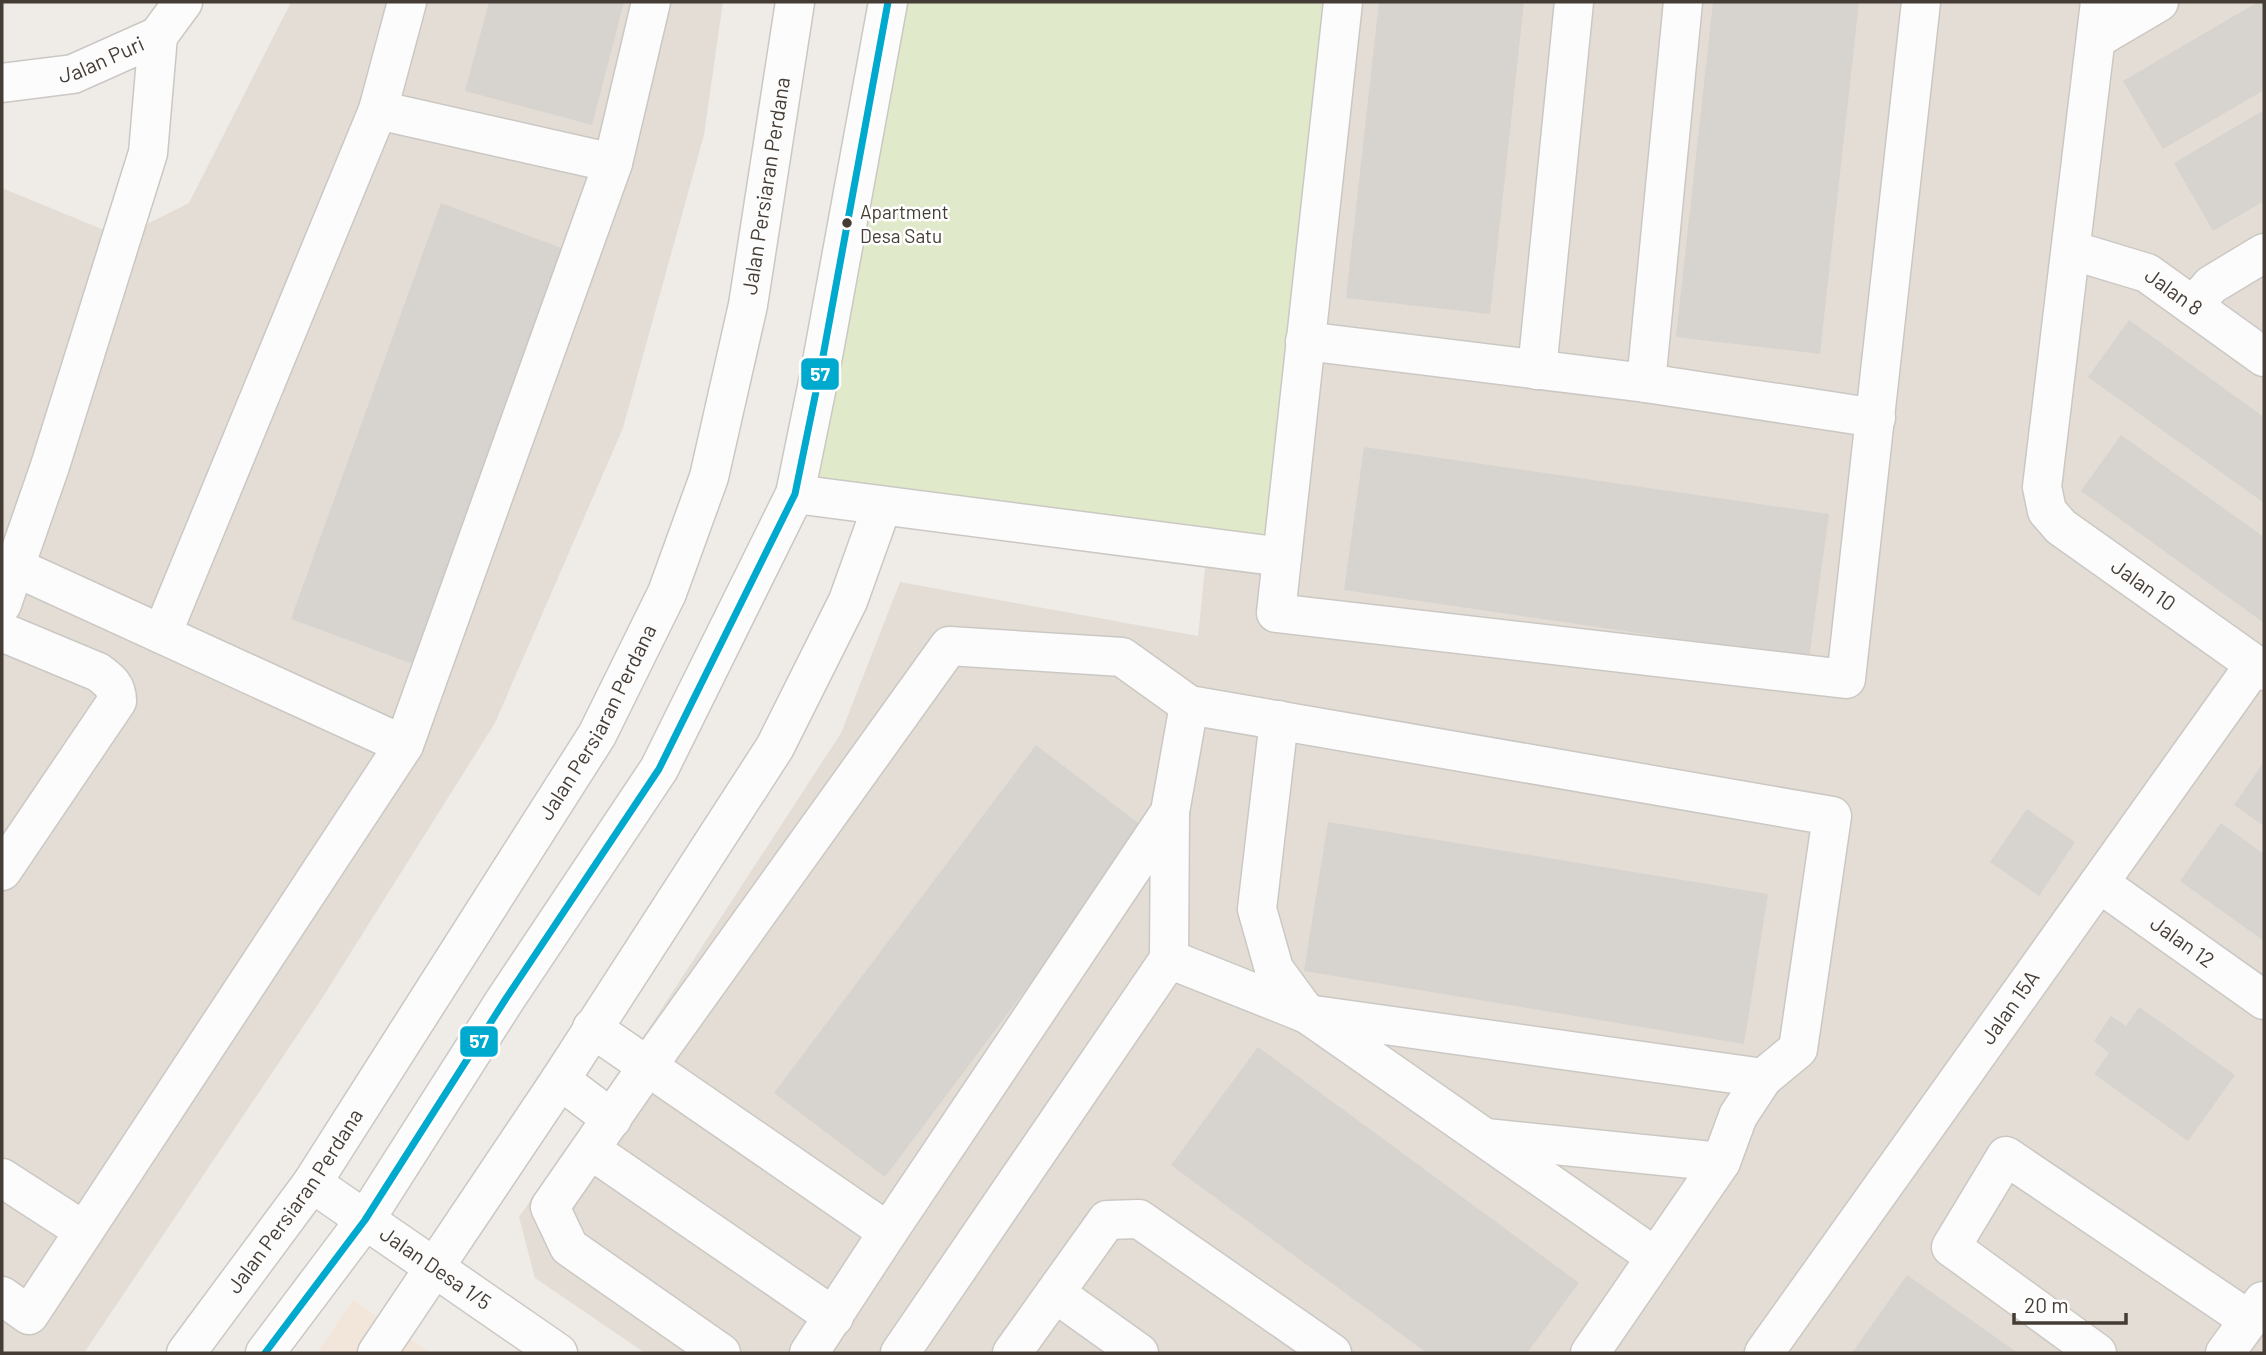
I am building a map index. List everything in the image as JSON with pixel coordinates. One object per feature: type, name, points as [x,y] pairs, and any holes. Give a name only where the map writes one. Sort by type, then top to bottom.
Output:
[{"type":"street","name":"Jalan Puri","points":[[2,83],[73,74],[158,36],[183,2]]},
{"type":"street","points":[[162,634],[378,110],[407,2]]},
{"type":"street","points":[[2,1296],[29,1315],[404,745],[613,163],[651,2]]},
{"type":"street","name":"Jalan Persiaran Perdana","points":[[186,1353],[312,1183],[597,735],[667,593],[709,477],[748,305],[795,2]]},
{"type":"street","points":[[265,1353],[365,1220],[505,1000],[659,769],[795,494],[888,2]]},
{"type":"street","points":[[1343,2],[1276,613],[1846,679],[1921,2]]},
{"type":"street","points":[[1537,370],[1574,2]]},
{"type":"street","points":[[1646,383],[1683,2]]},
{"type":"street","points":[[2071,250],[2100,2]]},
{"type":"street","points":[[2096,39],[2159,2]]},
{"type":"street","points":[[2,604],[50,466],[148,153],[158,36]]},
{"type":"street","points":[[378,110],[613,163]]},
{"type":"street","name":"Jalan 8","points":[[2071,250],[2147,274],[2264,357]]},
{"type":"street","name":"Jalan 10","points":[[2071,250],[2042,487],[2047,511],[2062,527],[2260,667]]},
{"type":"street","points":[[2193,306],[2211,285],[2264,253]]},
{"type":"street","points":[[1305,341],[1646,383],[1876,418]]},
{"type":"street","points":[[795,494],[1282,557]]},
{"type":"street","points":[[382,1352],[775,747],[848,601],[882,506]]},
{"type":"street","points":[[15,567],[404,745]]},
{"type":"street","points":[[2,632],[98,672],[108,679],[117,692],[117,701],[2,871]]},
{"type":"street","points":[[721,1353],[569,1247],[550,1207],[949,646],[1122,657],[1189,705],[1832,816],[1798,1049],[1763,1078],[1738,1116],[1721,1162],[1590,1353]]},
{"type":"street","name":"Jalan 15A","points":[[1764,1353],[2099,883],[2260,667]]},
{"type":"street","points":[[900,1353],[1169,959],[1170,812],[1189,705]]},
{"type":"street","points":[[1279,720],[1257,909],[1274,969],[1307,1014],[1763,1078]]},
{"type":"street","points":[[809,1353],[1170,812]]},
{"type":"street","name":"Jalan 12","points":[[2099,883],[2264,1000]]},
{"type":"street","points":[[1169,959],[1307,1014],[1654,1256]]},
{"type":"street","points":[[592,1028],[888,1232]]},
{"type":"street","points":[[560,1080],[601,1134],[834,1317]]},
{"type":"street","points":[[1483,1138],[1721,1162]]},
{"type":"street","points":[[2097,1353],[1951,1247],[2006,1156],[2257,1309],[2225,1353]]},
{"type":"street","points":[[2,1178],[84,1231]]},
{"type":"street","name":"Jalan Desa 1/5","points":[[312,1183],[558,1353]]},
{"type":"street","points":[[1012,1353],[1107,1220],[1139,1219],[1332,1353]]},
{"type":"street","points":[[1055,1293],[1139,1353]]},
{"type":"shaded area","points":[[291,2],[723,2],[704,135],[623,428],[495,723],[321,1000],[84,1353],[2,1353],[2,188],[121,237],[189,203]]},
{"type":"shaded area","points":[[1263,2],[2264,2],[2264,1353],[645,1353],[535,1278],[519,1217],[597,1108],[841,733],[900,582],[1198,636]]},
{"type":"shaded area","points":[[353,1300],[430,1353],[317,1353]]},
{"type":"green space","points":[[885,2],[1343,2],[1282,557],[797,492]]},
{"type":"building","points":[[489,2],[624,2],[592,125],[465,91]]},
{"type":"building","points":[[1379,2],[1524,2],[1490,314],[1346,298]]},
{"type":"building","points":[[1713,2],[1859,2],[1820,354],[1676,337]]},
{"type":"building","points":[[2258,2],[2264,2],[2264,90],[2163,149],[2123,81]]},
{"type":"building","points":[[2264,110],[2264,201],[2213,231],[2174,163]]},
{"type":"building","points":[[441,203],[564,249],[413,664],[291,619]]},
{"type":"building","points":[[2129,320],[2264,417],[2264,503],[2088,377]]},
{"type":"building","points":[[2121,435],[2264,537],[2264,623],[2081,491]]},
{"type":"building","points":[[1364,447],[1829,514],[1809,658],[1344,590]]},
{"type":"building","points":[[1036,745],[1146,829],[885,1177],[774,1093]]},
{"type":"building","points":[[2264,762],[2264,826],[2234,805]]},
{"type":"building","points":[[2027,809],[2075,842],[2039,896],[1990,862]]},
{"type":"building","points":[[1328,822],[1768,894],[1744,1044],[1304,971]]},
{"type":"building","points":[[2221,823],[2264,854],[2264,941],[2180,881]]},
{"type":"building","points":[[2139,1007],[2235,1075],[2188,1141],[2094,1074],[2109,1053],[2094,1041],[2111,1016],[2126,1026]]},
{"type":"building","points":[[1258,1047],[1579,1283],[1527,1353],[1427,1353],[1171,1165]]},
{"type":"building","points":[[1907,1275],[2018,1353],[1852,1353]]},
{"type":"transit line","name":"57","points":[[265,1353],[365,1220],[505,1000],[659,769],[795,494],[888,2]]},
{"type":"place","name":"Apartment Desa Satu","points":[[847,223]]}]
